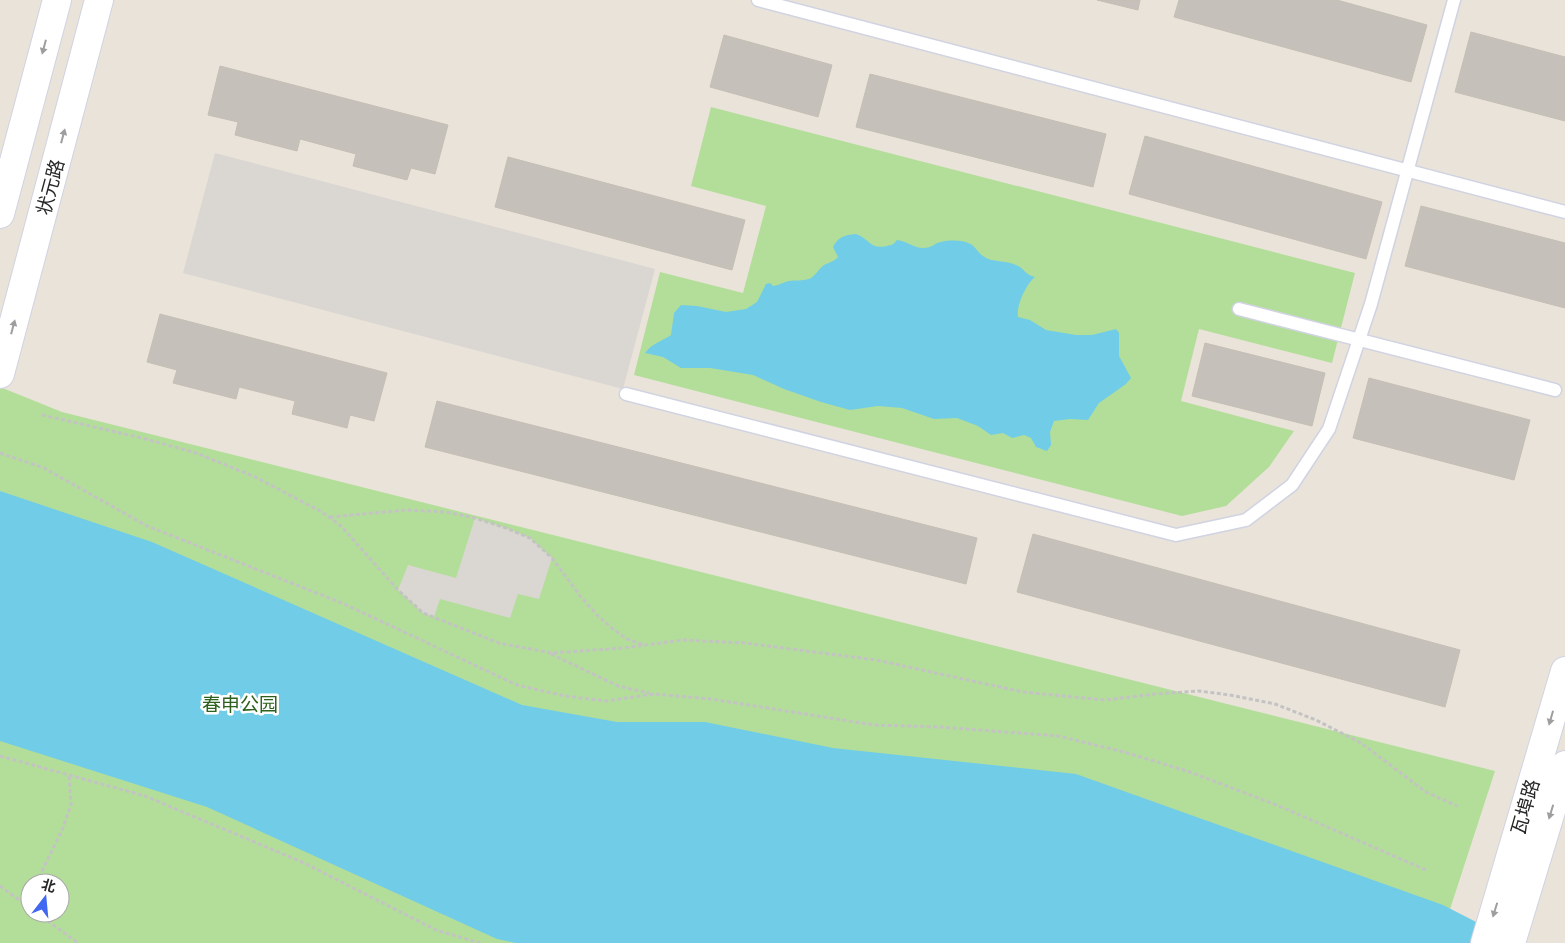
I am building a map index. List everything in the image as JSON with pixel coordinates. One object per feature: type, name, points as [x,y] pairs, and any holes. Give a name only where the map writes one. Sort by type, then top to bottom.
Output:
[{"type":"main road","points":[[0,214],[56,0]]},
{"type":"main road","name":"状元路","points":[[0,374],[99,0]]},
{"type":"main road","name":"瓦埠路","points":[[1511,943],[1517,878],[1565,671]]},
{"type":"main road","name":"瓦埠路","points":[[1485,943],[1517,878],[1565,765]]},
{"type":"lane","points":[[758,0],[1565,212]]},
{"type":"lane","points":[[626,394],[1176,535],[1246,520],[1292,485],[1329,429],[1371,304],[1454,0]]},
{"type":"lane","points":[[1239,309],[1555,390]]},
{"type":"path","points":[[42,415],[142,438],[196,453],[253,476],[342,526],[398,590],[423,613],[499,643],[551,653],[618,686],[654,694],[711,699],[874,725],[941,727],[1058,736],[1124,752],[1190,772],[1279,806],[1426,870]]},
{"type":"path","points":[[0,453],[44,468],[147,526],[342,603],[517,685],[565,696],[606,701],[654,694]]},
{"type":"path","points":[[329,517],[406,510],[446,512],[475,518],[506,528],[530,538],[552,558],[597,615],[613,629],[627,639],[645,645]]},
{"type":"path","points":[[551,653],[682,640],[745,643],[876,660],[1023,692],[1105,700],[1200,691],[1230,695],[1275,704],[1316,720],[1361,743],[1426,792],[1457,806]]},
{"type":"path","points":[[0,756],[145,796],[302,862],[436,930],[480,943]]},
{"type":"path","points":[[41,873],[62,830],[70,805],[70,774]]},
{"type":"path","points":[[0,886],[20,901]]},
{"type":"path","points":[[51,923],[78,943]]},
{"type":"green space","points":[[711,107],[1355,273],[1332,363],[1199,329],[1181,401],[1294,431],[1269,467],[1226,506],[1182,516],[634,375],[660,272],[743,293],[766,206],[691,186]]},
{"type":"green space","name":"春申公园","points":[[0,387],[62,412],[1495,771],[1439,943],[0,943]]},
{"type":"shaded area","points":[[215,153],[655,269],[623,389],[183,273]]},
{"type":"shaded area","points":[[475,518],[530,538],[552,558],[539,599],[518,594],[510,618],[440,599],[434,617],[423,613],[398,590],[408,565],[456,578]]},
{"type":"water","points":[[856,234],[877,247],[892,245],[897,240],[923,248],[944,241],[962,241],[972,245],[987,258],[1019,266],[1029,275],[1035,277],[1022,296],[1018,317],[1030,320],[1046,330],[1076,335],[1092,335],[1116,329],[1119,333],[1119,356],[1131,378],[1126,384],[1099,403],[1088,420],[1070,419],[1054,421],[1050,432],[1051,445],[1047,451],[1036,447],[1031,438],[1024,435],[1012,438],[1003,433],[991,435],[978,426],[957,418],[934,419],[902,408],[878,406],[850,410],[784,389],[753,375],[710,368],[681,368],[663,357],[645,353],[653,345],[671,335],[674,313],[681,305],[726,312],[746,309],[757,302],[766,284],[770,283],[773,286],[789,281],[811,278],[824,265],[838,257],[833,247],[839,239]]},
{"type":"water","points":[[0,491],[152,542],[522,705],[617,722],[705,722],[833,748],[1076,774],[1443,905],[1517,943],[516,943],[497,939],[207,807],[0,741]]},
{"type":"building","points":[[1097,0],[1140,0],[1138,10]]},
{"type":"building","points":[[1179,0],[1337,0],[1427,25],[1411,82],[1174,17]]},
{"type":"building","points":[[1471,32],[1565,57],[1565,121],[1455,92]]},
{"type":"building","points":[[724,35],[832,65],[818,117],[710,87]]},
{"type":"building","points":[[220,66],[448,125],[435,174],[411,168],[407,180],[353,166],[356,154],[300,139],[297,151],[235,135],[238,122],[208,115]]},
{"type":"building","points":[[870,74],[1106,134],[1093,187],[856,127]]},
{"type":"building","points":[[1145,136],[1382,202],[1366,259],[1129,194]]},
{"type":"building","points":[[508,157],[745,220],[732,270],[495,207]]},
{"type":"building","points":[[1421,206],[1565,243],[1565,308],[1405,266]]},
{"type":"building","points":[[160,314],[387,373],[374,421],[350,415],[347,428],[292,414],[295,401],[239,387],[236,399],[173,383],[177,370],[147,362]]},
{"type":"building","points":[[1205,343],[1325,373],[1312,426],[1192,396]]},
{"type":"building","points":[[1369,378],[1530,420],[1514,480],[1353,438]]},
{"type":"building","points":[[437,401],[977,538],[966,584],[425,447]]},
{"type":"building","points":[[1033,534],[1460,650],[1445,707],[1017,592]]}]
